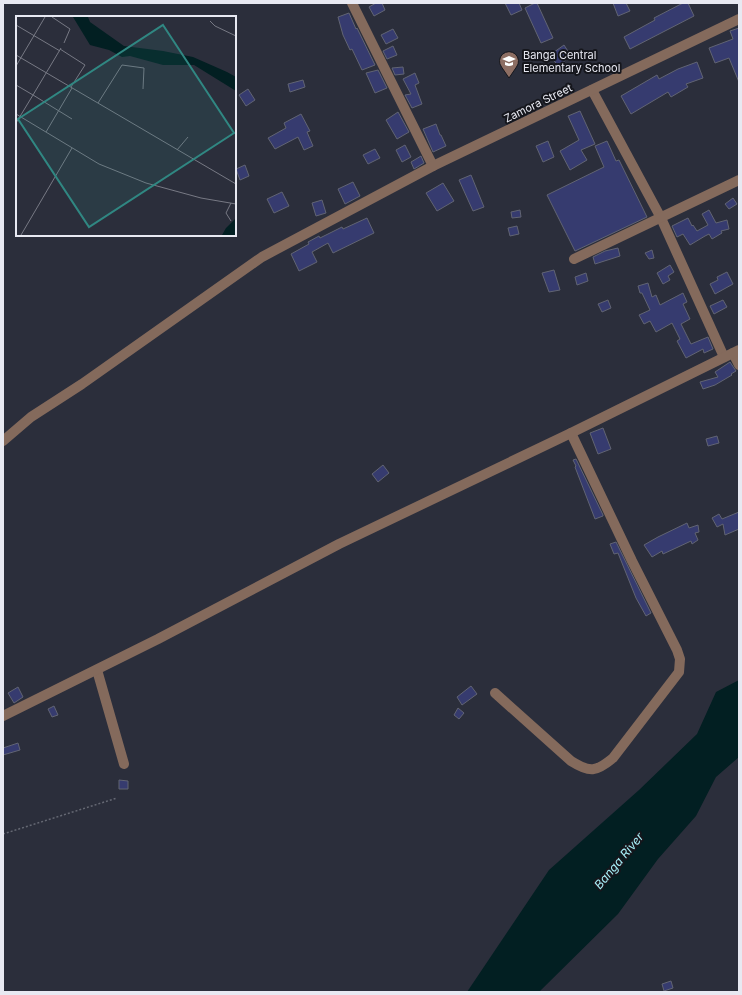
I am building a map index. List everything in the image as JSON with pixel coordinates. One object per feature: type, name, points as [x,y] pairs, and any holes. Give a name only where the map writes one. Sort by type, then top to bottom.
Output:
[{"type":"street","points":[[352,3],[433,166]]},
{"type":"street","name":"Zamora Street","points":[[3,441],[32,417],[82,384],[262,258],[433,166],[739,19]]},
{"type":"street","points":[[592,90],[739,366]]},
{"type":"street","points":[[574,259],[739,180]]},
{"type":"street","points":[[3,716],[97,670],[339,544],[571,433],[732,353]]},
{"type":"street","points":[[495,693],[571,761],[582,768],[596,770],[613,758],[679,672],[680,659],[677,650],[632,561],[571,433]]},
{"type":"street","points":[[97,670],[124,764]]},
{"type":"path","points":[[3,834],[117,798]]},
{"type":"water","name":"Banga River","points":[[739,680],[739,757],[716,777],[696,816],[658,859],[618,914],[539,992],[467,992],[549,870],[639,790],[697,734],[716,692]]},
{"type":"building","points":[[376,3],[382,3],[385,10],[374,16],[369,7]]},
{"type":"building","points":[[505,3],[519,3],[522,10],[511,15]]},
{"type":"building","points":[[537,3],[553,38],[541,43],[525,8]]},
{"type":"building","points":[[613,3],[626,3],[630,11],[618,16]]},
{"type":"building","points":[[683,3],[688,3],[694,16],[630,49],[624,37],[655,20],[654,18]]},
{"type":"building","points":[[349,13],[375,65],[362,70],[352,49],[350,50],[343,35],[338,17]]},
{"type":"building","points":[[739,28],[739,82],[729,58],[715,63],[709,48],[733,39],[730,31]]},
{"type":"building","points":[[393,29],[398,38],[386,44],[381,35]]},
{"type":"building","points":[[564,45],[571,56],[558,66],[550,55]]},
{"type":"building","points":[[393,46],[397,55],[387,59],[383,51]]},
{"type":"building","points":[[697,62],[703,78],[686,84],[688,87],[671,97],[668,92],[631,114],[621,96],[657,75],[659,79],[678,69]]},
{"type":"building","points":[[403,67],[404,74],[395,75],[392,68]]},
{"type":"building","points":[[378,70],[387,88],[375,93],[366,73]]},
{"type":"building","points":[[415,73],[419,83],[415,85],[422,104],[412,108],[405,95],[411,94],[403,79]]},
{"type":"building","points":[[303,80],[305,87],[290,92],[288,84]]},
{"type":"building","points":[[248,89],[255,100],[246,106],[239,95]]},
{"type":"building","points":[[580,111],[595,144],[581,150],[587,160],[570,170],[560,151],[579,140],[568,116]]},
{"type":"building","points":[[398,112],[409,132],[397,139],[386,120]]},
{"type":"building","points":[[301,114],[310,131],[307,132],[313,146],[304,150],[298,137],[275,149],[268,138],[286,128],[284,123]]},
{"type":"building","points":[[436,124],[446,146],[433,152],[423,129]]},
{"type":"building","points":[[548,141],[554,157],[543,162],[536,146]]},
{"type":"building","points":[[607,141],[616,161],[619,160],[647,217],[575,251],[547,195],[604,167],[595,146]]},
{"type":"building","points":[[405,145],[411,157],[402,162],[396,150]]},
{"type":"building","points":[[375,149],[380,158],[368,164],[363,155]]},
{"type":"building","points":[[421,156],[424,163],[414,169],[411,162]]},
{"type":"building","points":[[245,165],[249,176],[240,180],[236,169]]},
{"type":"building","points":[[471,175],[484,207],[473,211],[459,180]]},
{"type":"building","points":[[353,182],[360,196],[345,204],[338,189]]},
{"type":"building","points":[[443,183],[454,201],[437,211],[426,193]]},
{"type":"building","points":[[282,192],[289,206],[274,213],[267,199]]},
{"type":"building","points":[[733,198],[737,204],[729,209],[725,204]]},
{"type":"building","points":[[322,200],[326,213],[316,216],[312,203]]},
{"type":"building","points":[[520,210],[521,217],[512,218],[511,212]]},
{"type":"building","points":[[709,210],[716,223],[727,220],[729,229],[721,231],[722,233],[712,239],[709,234],[690,245],[683,234],[677,237],[672,226],[688,218],[692,226],[693,225],[697,231],[708,225],[702,214]]},
{"type":"building","points":[[367,218],[374,233],[333,253],[328,243],[312,252],[317,262],[299,271],[291,254],[309,244],[308,242],[319,236],[320,238],[342,227],[343,229]]},
{"type":"building","points":[[517,226],[519,234],[510,236],[508,228]]},
{"type":"building","points":[[618,248],[620,256],[595,264],[593,257],[605,251]]},
{"type":"building","points":[[652,250],[654,258],[649,259],[645,253]]},
{"type":"building","points":[[670,265],[674,272],[668,276],[670,280],[663,284],[657,273]]},
{"type":"building","points":[[554,270],[560,290],[549,292],[542,273]]},
{"type":"building","points":[[727,272],[733,284],[715,294],[710,284],[718,280],[717,277]]},
{"type":"building","points":[[586,273],[588,281],[577,285],[575,277]]},
{"type":"building","points":[[648,283],[652,297],[656,295],[660,305],[683,293],[687,302],[683,304],[690,319],[681,324],[691,344],[708,337],[713,349],[704,353],[703,349],[686,358],[677,341],[680,339],[672,323],[656,332],[650,321],[644,324],[639,315],[650,310],[642,293],[640,293],[638,286]]},
{"type":"building","points":[[608,300],[611,308],[602,312],[598,304]]},
{"type":"building","points":[[723,300],[727,307],[714,314],[710,306]]},
{"type":"building","points":[[730,362],[736,371],[731,374],[732,375],[715,385],[703,389],[700,382],[718,377],[715,372]]},
{"type":"building","points":[[603,428],[611,449],[598,454],[590,433]]},
{"type":"building","points":[[717,436],[719,443],[708,446],[706,439]]},
{"type":"building","points":[[576,459],[603,516],[595,519],[575,467],[576,466],[573,460]]},
{"type":"building","points":[[383,465],[389,473],[378,482],[372,474]]},
{"type":"building","points":[[739,512],[739,529],[725,535],[723,524],[717,527],[712,518],[719,514],[722,519]]},
{"type":"building","points":[[687,523],[689,528],[698,525],[699,532],[695,533],[698,540],[692,544],[691,541],[663,554],[662,551],[652,557],[644,545]]},
{"type":"building","points":[[616,542],[651,613],[646,616],[636,598],[618,553],[614,554],[610,544]]},
{"type":"building","points":[[471,686],[477,694],[462,705],[457,697]]},
{"type":"building","points":[[18,687],[23,697],[14,703],[8,693]]},
{"type":"building","points":[[54,706],[58,715],[52,717],[48,709]]},
{"type":"building","points":[[458,708],[464,713],[459,719],[454,715]]},
{"type":"building","points":[[18,743],[20,750],[3,755],[3,748]]},
{"type":"building","points":[[119,780],[128,781],[128,789],[119,789]]},
{"type":"building","points":[[671,981],[673,988],[664,991],[662,984]]},
{"type":"place","name":"Banga Central Elementary School","points":[[509,78]]}]
